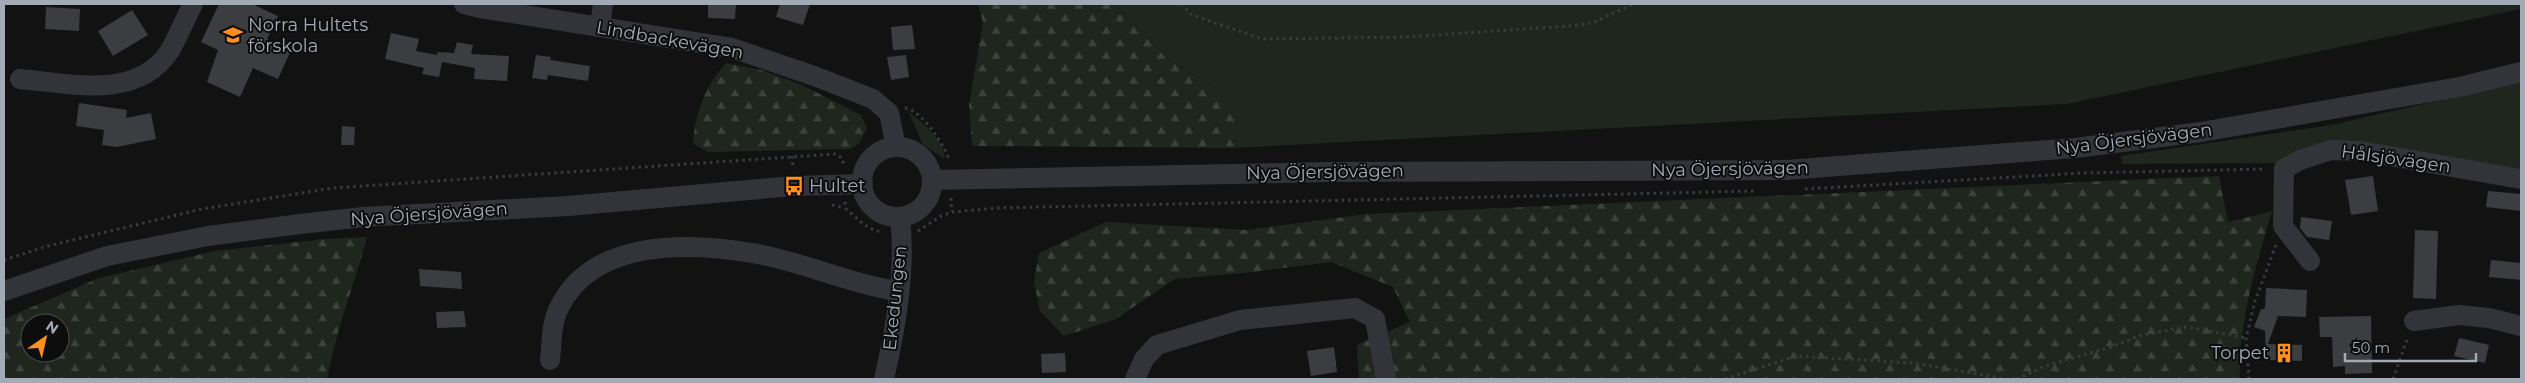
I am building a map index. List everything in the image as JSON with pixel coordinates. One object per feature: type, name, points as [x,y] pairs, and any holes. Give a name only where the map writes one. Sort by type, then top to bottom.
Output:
[{"type":"street","points":[[20,79],[108,86],[136,80],[150,72],[169,52],[193,4]]},
{"type":"street","name":"Lindbackevägen","points":[[464,4],[732,48],[817,77],[873,99],[889,113]]},
{"type":"street","points":[[600,27],[603,4]]},
{"type":"street","name":"Nya Öjersjövägen","points":[[932,180],[1330,172],[1786,170],[2075,148],[2201,132],[2459,87],[2521,72]]},
{"type":"street","points":[[889,113],[896,147]]},
{"type":"street","points":[[896,147],[905,148],[921,156],[927,163],[932,180],[932,189],[923,205],[917,211],[900,217],[891,216],[874,208],[868,202],[863,184],[863,175],[872,158],[879,152],[896,147]]},
{"type":"street","name":"Hålsjövägen","points":[[2284,169],[2300,160],[2331,150],[2361,151],[2521,179]]},
{"type":"street","points":[[2284,169],[2283,226],[2310,261]]},
{"type":"street","name":"Nya Öjersjövägen","points":[[4,292],[107,256],[208,236],[300,224],[364,218],[568,206],[794,186],[863,184]]},
{"type":"street","name":"Ekedungen","points":[[884,379],[896,318],[899,290],[902,233],[900,217]]},
{"type":"street","points":[[550,360],[553,326],[558,309],[581,276],[597,266],[644,250],[697,247],[753,253],[854,282],[899,290]]},
{"type":"street","points":[[1135,379],[1144,360],[1157,345],[1240,320],[1355,308],[1375,319],[1386,379]]},
{"type":"street","points":[[2414,321],[2459,315],[2489,318],[2521,326]]},
{"type":"path","points":[[1181,4],[1192,15],[1262,39],[1405,37],[1569,26],[1592,23],[1633,4]]},
{"type":"path","points":[[889,113],[905,108],[916,112],[944,148],[950,162]]},
{"type":"path","points":[[792,156],[793,169]]},
{"type":"path","points":[[1803,189],[2083,173],[2284,169]]},
{"type":"path","points":[[930,223],[952,212],[997,208],[1763,190]]},
{"type":"path","points":[[951,196],[952,212]]},
{"type":"path","points":[[2249,379],[2246,338],[2255,301],[2283,226]]},
{"type":"path","points":[[2393,379],[2414,321]]},
{"type":"path","points":[[2017,379],[2045,366],[2111,347],[2141,335],[2187,327],[2246,338]]},
{"type":"path","points":[[1725,379],[1796,356],[1913,363],[2007,379]]},
{"type":"green space","points":[[978,4],[1110,4],[1139,26],[1165,57],[1214,87],[1238,125],[1233,148],[972,146],[969,105],[983,23]]},
{"type":"green space","points":[[1110,4],[2521,4],[2521,9],[2067,104],[1233,148],[1238,125],[1214,87],[1165,57],[1139,26]]},
{"type":"green space","points":[[726,63],[761,70],[802,85],[861,115],[867,128],[859,144],[850,149],[709,152],[693,144],[696,122],[702,101],[719,71]]},
{"type":"green space","points":[[2521,82],[2521,169],[2350,141],[2280,163],[2122,164],[2121,156],[2331,125]]},
{"type":"green space","points":[[908,111],[937,138],[944,152],[945,159],[923,145]]},
{"type":"green space","points":[[2219,176],[2228,222],[2272,211],[2254,273],[2245,315],[2240,358],[2240,379],[1357,379],[1359,376],[1357,345],[1410,322],[1393,287],[1331,262],[1175,279],[1114,320],[1064,336],[1040,311],[1034,282],[1039,253],[1106,222],[1246,230],[1367,214]]},
{"type":"green space","points":[[367,237],[340,326],[327,379],[4,379],[4,319],[99,278],[215,251],[326,239]]},
{"type":"building","points":[[219,4],[252,4],[278,16],[267,39],[291,50],[278,79],[253,68],[240,97],[207,82],[218,50],[201,42]]},
{"type":"building","points":[[708,4],[736,4],[735,19],[708,18]]},
{"type":"building","points":[[780,4],[810,4],[803,25],[776,17]]},
{"type":"building","points":[[46,7],[80,9],[79,31],[45,29]]},
{"type":"building","points":[[132,10],[148,35],[113,56],[98,31]]},
{"type":"building","points":[[912,25],[915,49],[893,50],[891,27]]},
{"type":"building","points":[[391,33],[419,39],[416,51],[437,55],[438,52],[454,53],[457,42],[473,45],[471,54],[509,56],[507,81],[474,79],[475,68],[442,62],[439,77],[422,74],[424,68],[385,59]]},
{"type":"building","points":[[536,55],[551,57],[550,60],[590,66],[588,81],[548,75],[547,80],[532,78]]},
{"type":"building","points":[[906,55],[909,77],[891,80],[887,57]]},
{"type":"building","points":[[79,103],[127,110],[126,118],[151,113],[156,139],[117,147],[102,145],[104,130],[76,126]]},
{"type":"building","points":[[342,126],[355,127],[354,145],[341,145]]},
{"type":"building","points":[[2373,176],[2378,211],[2351,215],[2345,180]]},
{"type":"building","points":[[2488,191],[2521,194],[2521,211],[2486,207]]},
{"type":"building","points":[[2301,217],[2332,221],[2329,240],[2307,237],[2300,228]]},
{"type":"building","points":[[2415,230],[2438,231],[2436,299],[2413,298]]},
{"type":"building","points":[[2491,260],[2521,263],[2521,280],[2489,277]]},
{"type":"building","points":[[419,269],[461,272],[462,289],[420,286]]},
{"type":"building","points":[[2266,288],[2307,290],[2306,317],[2278,316],[2268,344],[2302,345],[2302,361],[2266,360],[2265,331],[2254,327],[2261,309],[2265,309]]},
{"type":"building","points":[[464,311],[466,327],[437,328],[436,312]]},
{"type":"building","points":[[2371,316],[2372,373],[2345,374],[2345,366],[2333,367],[2332,337],[2320,337],[2319,317]]},
{"type":"building","points":[[2459,338],[2489,345],[2485,363],[2454,356]]},
{"type":"building","points":[[1334,347],[1337,372],[1311,376],[1307,351]]},
{"type":"building","points":[[1065,353],[1066,372],[1042,373],[1041,354]]},
{"type":"place","name":"Norra Hultets förskola","points":[[233,35]]},
{"type":"place","name":"Hultet","points":[[794,186]]},
{"type":"place","name":"Torpet","points":[[2284,353]]}]
